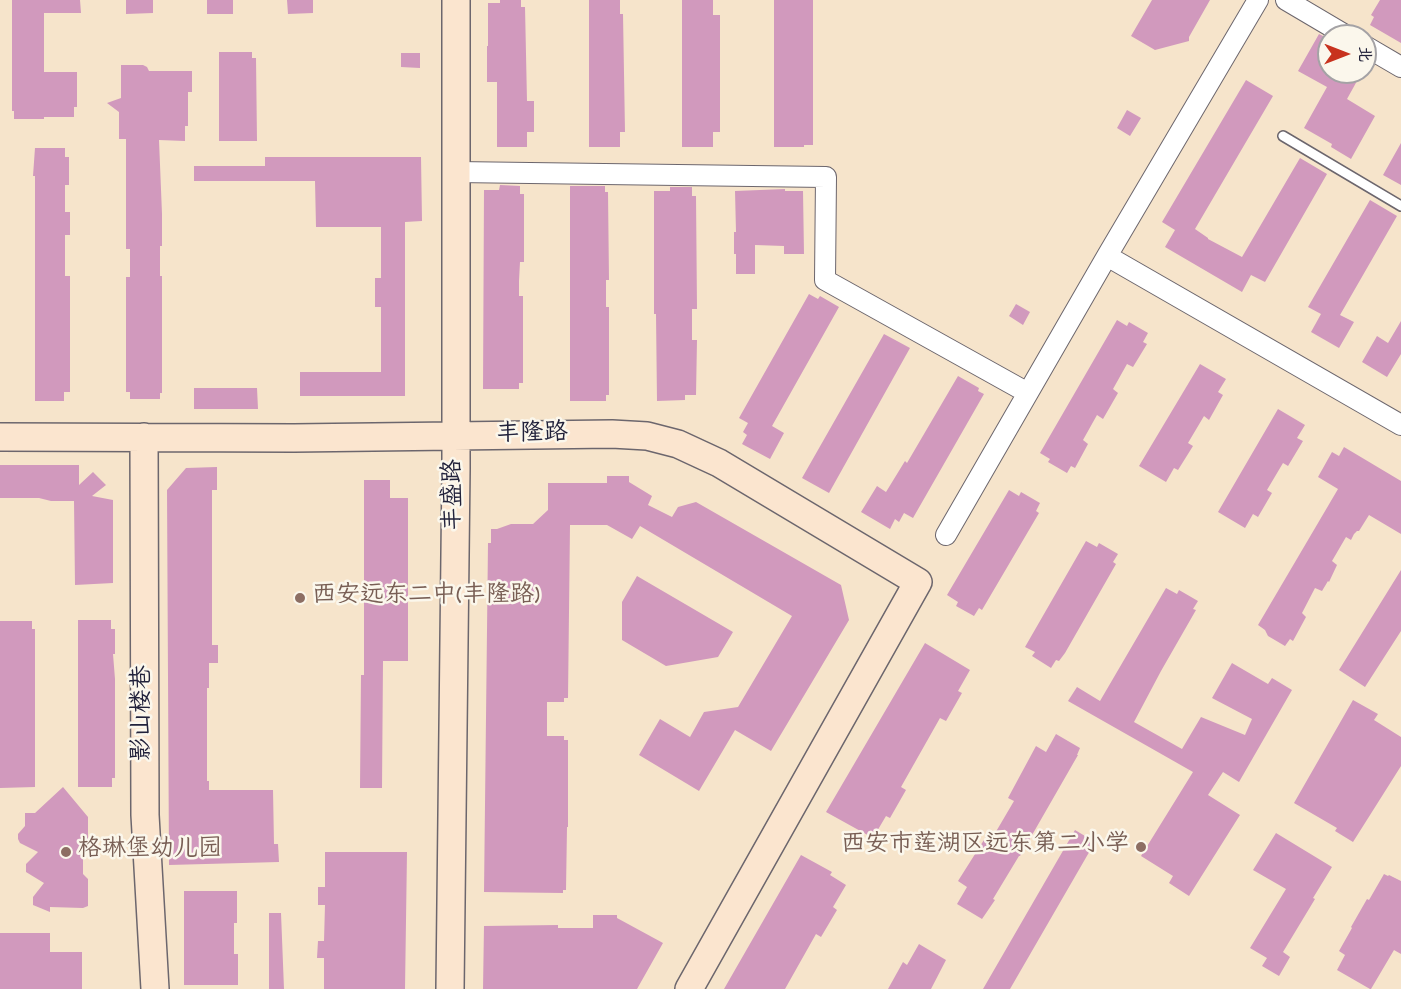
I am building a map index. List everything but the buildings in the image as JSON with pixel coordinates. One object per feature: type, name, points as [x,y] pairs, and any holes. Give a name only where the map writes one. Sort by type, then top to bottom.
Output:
[{"type":"street","name":"丰盛路","points":[[450,989],[456,436],[456,0]]},
{"type":"street","points":[[946,535],[1258,0]]},
{"type":"street","points":[[1286,0],[1327,24]]},
{"type":"street","points":[[1377,53],[1401,67]]},
{"type":"street","points":[[456,172],[826,177],[825,280],[1028,393]]},
{"type":"street","points":[[1107,256],[1401,425]]},
{"type":"street","name":"丰隆路","points":[[0,437],[306,438],[612,434],[647,436],[678,444],[719,463],[918,582],[689,989]]},
{"type":"street","name":"影山楼巷","points":[[144,437],[145,814],[155,989]]},
{"type":"lane","points":[[1283,136],[1401,206]]},
{"type":"place","name":"西安远东二中(丰隆路)","points":[[300,598]]},
{"type":"place","name":"西安市莲湖区远东第二小学","points":[[1141,847]]},
{"type":"place","name":"格琳堡幼儿园","points":[[66,852]]}]
